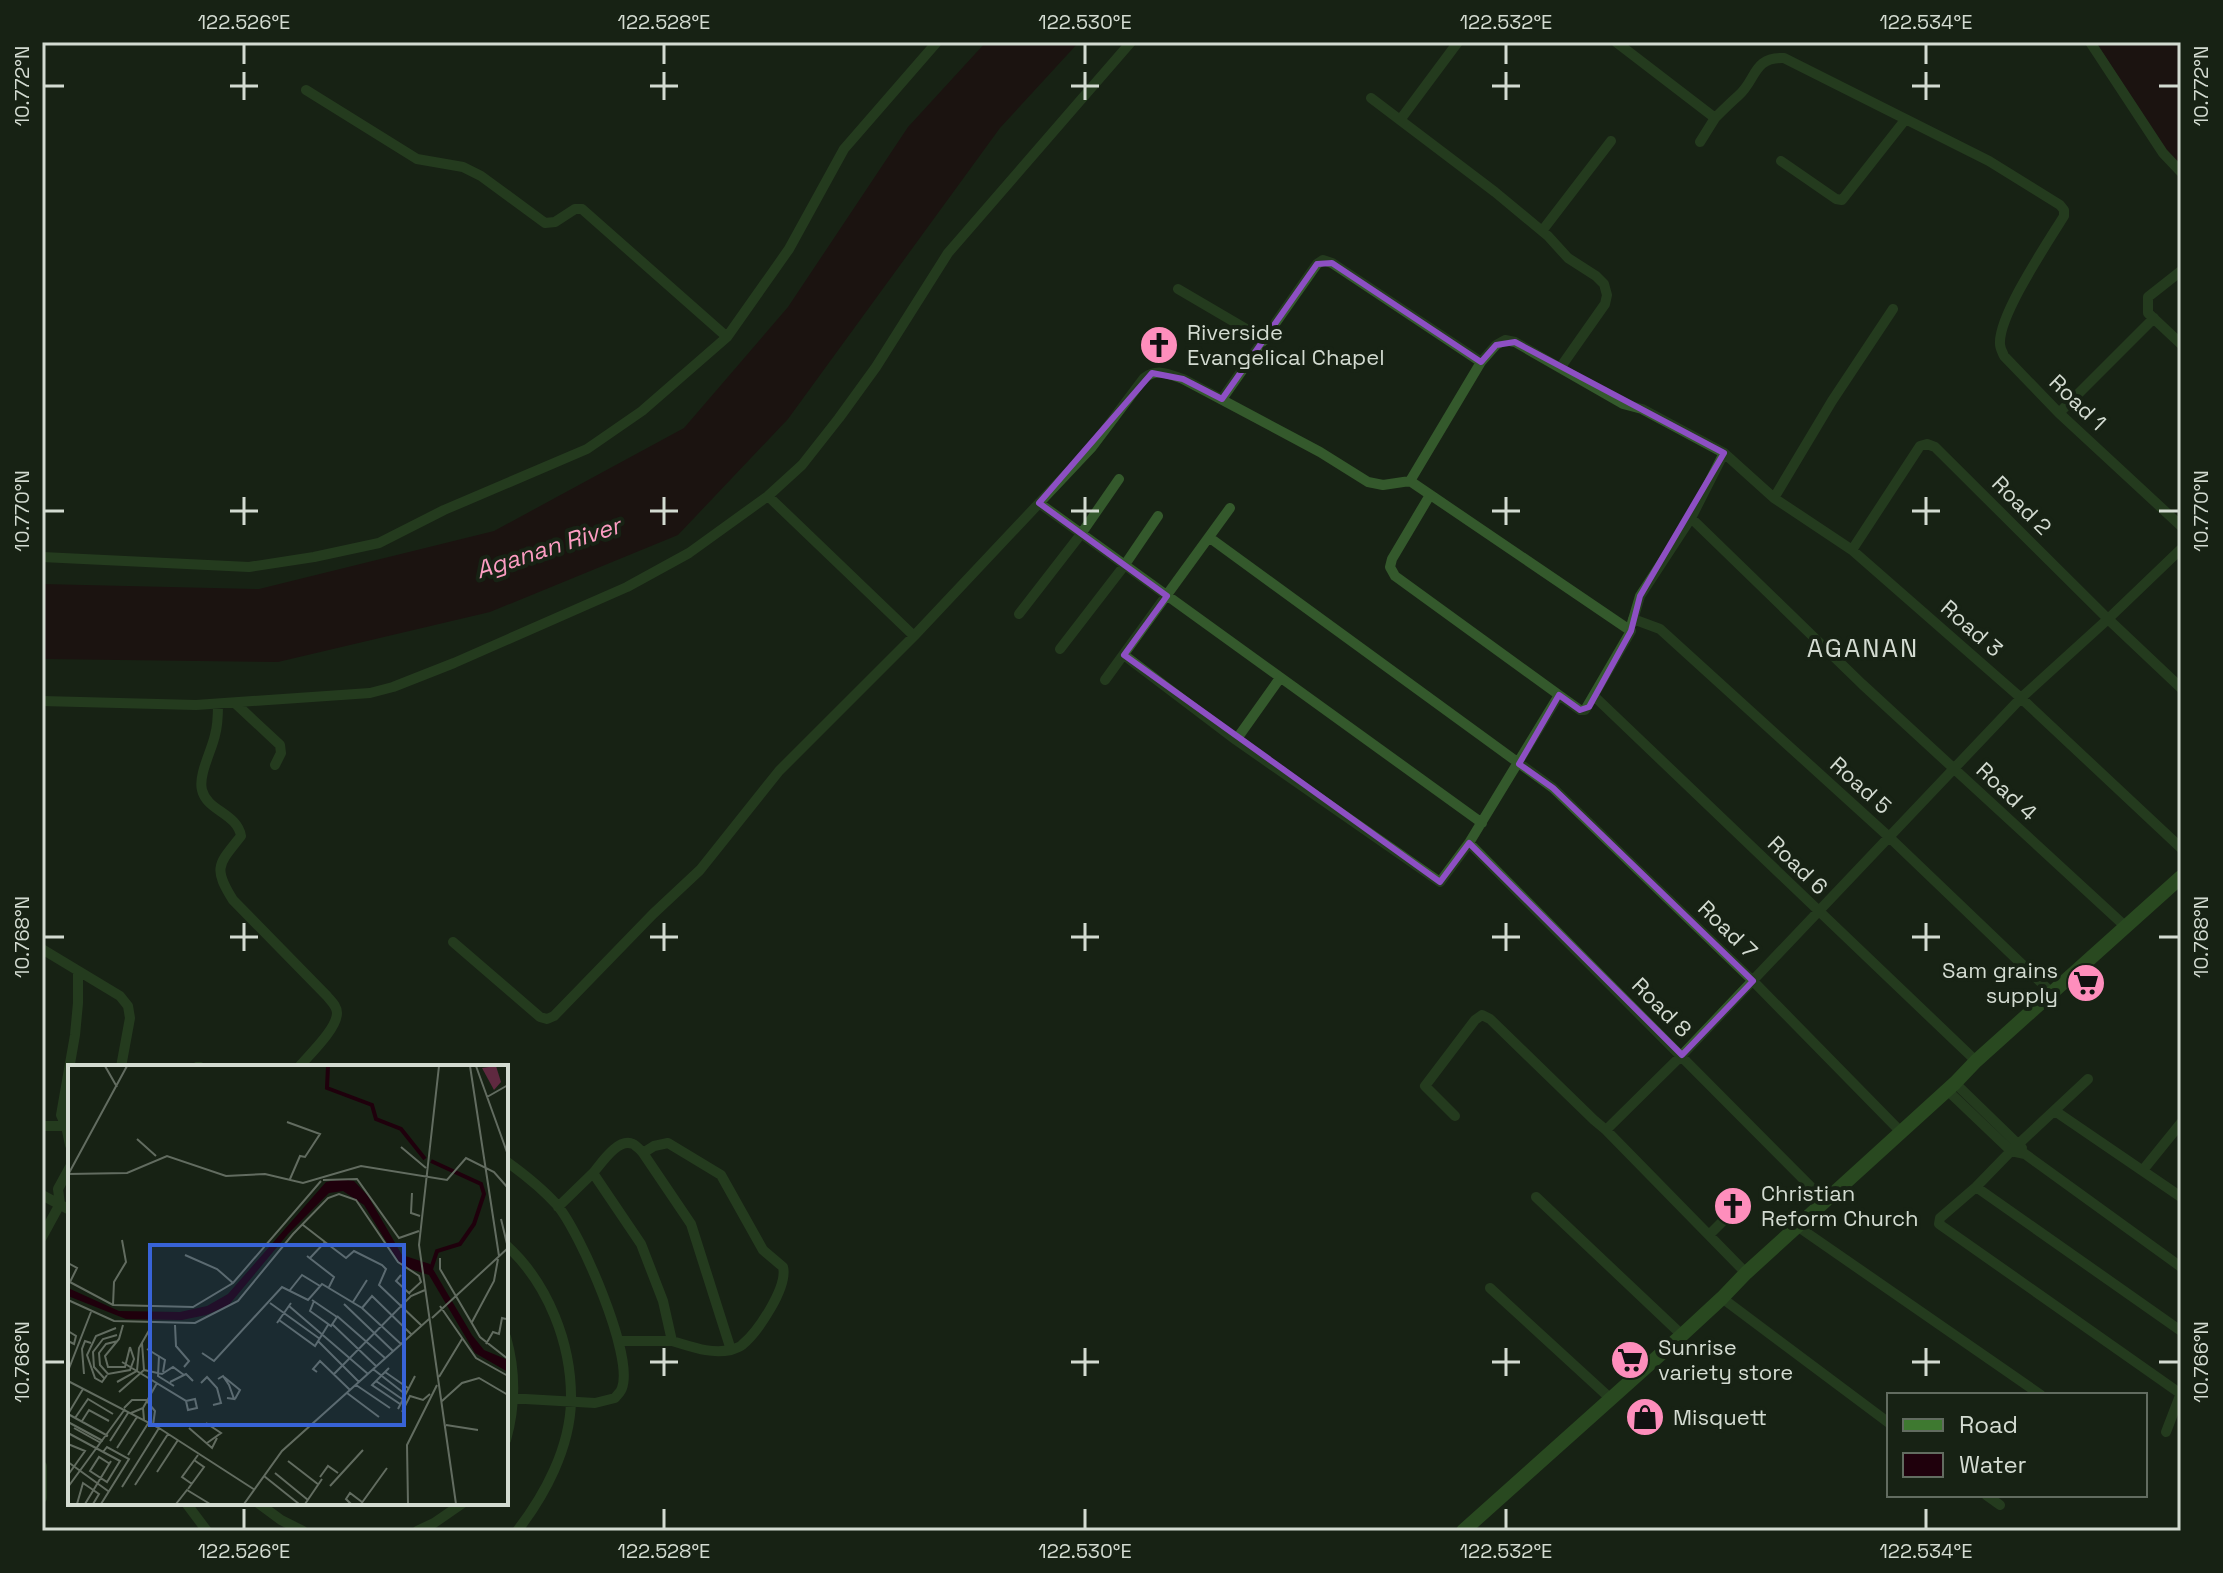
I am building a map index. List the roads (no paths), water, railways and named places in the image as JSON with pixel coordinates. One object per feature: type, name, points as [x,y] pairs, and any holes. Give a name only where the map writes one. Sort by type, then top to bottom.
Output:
[{"type":"main road","points":[[1463,1531],[1682,1335],[1976,1061],[2181,877]]},
{"type":"street","points":[[42,557],[249,567],[314,557],[379,543],[444,510],[587,449],[642,411],[727,337],[789,249],[844,149],[937,42]]},
{"type":"street","points":[[42,701],[218,704],[370,693],[393,687],[540,626],[656,572],[701,545],[768,496],[802,465],[876,367],[948,253],[1131,42]]},
{"type":"street","points":[[1400,120],[1458,42]]},
{"type":"street","points":[[1616,42],[1715,118]]},
{"type":"street","points":[[2090,42],[2163,153],[2181,172]]},
{"type":"street","points":[[1700,142],[1715,118],[1739,96],[1760,65],[1772,58],[1784,58],[1905,120],[1842,200],[1781,161]]},
{"type":"street","points":[[306,90],[417,159],[463,167],[481,176],[545,223],[555,222],[575,209],[582,209],[727,337]]},
{"type":"street","points":[[1371,98],[1495,192],[1542,231],[1568,258],[1604,284],[1607,295],[1605,304],[1560,368]]},
{"type":"street","name":"Road 1","points":[[1905,120],[1989,161],[2064,210],[2064,216],[2022,286],[2006,321],[2000,346],[2004,356],[2059,413],[2181,526]]},
{"type":"street","points":[[1542,231],[1611,141]]},
{"type":"street","points":[[1222,399],[1317,264],[1323,260],[1332,263],[1481,362],[1410,481]]},
{"type":"street","points":[[2181,271],[2148,297],[2148,313],[2181,344]]},
{"type":"street","points":[[1178,289],[1265,340]]},
{"type":"street","points":[[1774,498],[1832,401],[1893,309]]},
{"type":"street","points":[[2059,413],[2154,318]]},
{"type":"street","name":"Road 3","points":[[1481,362],[1496,345],[1505,340],[1515,342],[1623,404],[1642,409],[1724,453],[1774,498],[1852,550],[2021,698],[2181,848]]},
{"type":"street","points":[[453,942],[540,1017],[547,1019],[554,1016],[700,870],[779,771],[914,636],[1092,447],[1144,378],[1152,373],[1162,371],[1183,379],[1320,452],[1368,482],[1383,485],[1410,481],[1631,631]]},
{"type":"street","name":"Road 2","points":[[1852,550],[1920,446],[1927,444],[1935,447],[2181,688]]},
{"type":"street","points":[[1430,495],[1392,559],[1390,567],[1395,576],[1580,710],[1585,710],[1631,631],[1640,596],[1691,518],[1724,453]]},
{"type":"street","points":[[1019,614],[1119,479]]},
{"type":"street","points":[[768,496],[914,636]]},
{"type":"street","points":[[1039,503],[1482,823]]},
{"type":"street","points":[[1105,680],[1230,508]]},
{"type":"street","points":[[1060,649],[1158,516]]},
{"type":"street","name":"Road 4","points":[[1691,518],[1862,684],[2126,927]]},
{"type":"street","name":"Road 7","points":[[1210,538],[1553,788],[1753,981],[1901,1132]]},
{"type":"street","points":[[1606,1130],[1682,1055],[2021,698],[2181,549]]},
{"type":"street","name":"Road 5","points":[[1633,619],[1660,629],[1888,836],[2052,993]]},
{"type":"street","points":[[1124,655],[1236,740],[1440,882],[1482,823],[1559,695]]},
{"type":"street","points":[[1236,740],[1280,678]]},
{"type":"street","name":"Road 6","points":[[1594,696],[1976,1061]]},
{"type":"street","points":[[235,703],[280,745],[281,753],[275,765]]},
{"type":"street","points":[[218,704],[215,736],[200,782],[207,799],[235,821],[241,836],[221,861],[219,871],[222,883],[233,900],[327,996],[337,1013],[333,1026],[301,1065]]},
{"type":"street","name":"Road 8","points":[[1469,843],[1825,1201]]},
{"type":"street","points":[[42,949],[120,996],[128,1006],[130,1018],[121,1065]]},
{"type":"street","points":[[70,1065],[75,1035],[78,971]]},
{"type":"street","points":[[1455,1116],[1425,1086],[1482,1015],[1490,1019],[1606,1130],[1746,1273]]},
{"type":"street","points":[[68,1075],[61,1115],[68,1126]]},
{"type":"street","points":[[2088,1079],[1940,1218],[1939,1224],[2181,1394],[2166,1432]]},
{"type":"street","points":[[1951,1086],[2015,1147],[2181,1267]]},
{"type":"street","points":[[2055,1111],[2181,1197]]},
{"type":"street","points":[[2143,1170],[2177,1136],[2181,1123]]},
{"type":"street","points":[[42,1126],[68,1126]]},
{"type":"street","points":[[558,1207],[618,1146],[626,1142],[633,1144],[643,1153],[691,1224],[731,1350]]},
{"type":"street","points":[[620,1341],[672,1341],[705,1351],[731,1350],[741,1346],[762,1321],[784,1278],[783,1267],[763,1250],[721,1175],[668,1143],[654,1146],[643,1153]]},
{"type":"street","points":[[508,1162],[528,1177],[558,1207],[585,1253],[620,1341],[623,1387],[615,1398],[595,1403],[510,1398]]},
{"type":"street","points":[[43,1196],[58,1189],[68,1171]]},
{"type":"street","points":[[593,1173],[641,1244],[663,1301],[672,1341]]},
{"type":"street","points":[[1976,1187],[2181,1331]]},
{"type":"street","points":[[58,1189],[65,1207]]},
{"type":"street","points":[[43,1196],[65,1207]]},
{"type":"street","points":[[1536,1197],[1682,1335]]},
{"type":"street","points":[[1709,1235],[1738,1206]]},
{"type":"street","points":[[42,1237],[65,1207]]},
{"type":"street","points":[[1797,1226],[2038,1393]]},
{"type":"street","points":[[508,1247],[528,1269],[555,1317],[564,1344],[571,1402],[560,1458],[533,1511],[517,1531]]},
{"type":"street","points":[[1490,1288],[1611,1399]]},
{"type":"street","points":[[1722,1298],[1887,1422]]},
{"type":"street","points":[[508,1345],[513,1366],[512,1417],[508,1432]]},
{"type":"street","points":[[42,1466],[42,1498]]},
{"type":"street","points":[[1989,1497],[2000,1505]]},
{"type":"street","points":[[188,1505],[207,1531]]},
{"type":"street","points":[[261,1505],[303,1531]]},
{"type":"street","points":[[417,1531],[460,1505]]},
{"type":"water","name":"Aganan River","points":[[986,42],[1079,42],[1000,128],[788,419],[678,535],[490,612],[278,662],[42,659],[42,584],[259,589],[494,531],[684,428],[788,307],[908,127]]},
{"type":"water","points":[[2096,42],[2176,42],[2181,51],[2181,174]]},
{"type":"place","name":"Riverside Evangelical Chapel","points":[[1159,345]]},
{"type":"place","name":"Sam grains supply","points":[[2086,983]]},
{"type":"place","name":"Christian Reform Church","points":[[1733,1206]]},
{"type":"place","name":"Sunrise variety store","points":[[1630,1360]]},
{"type":"place","name":"Misquett","points":[[1645,1417]]},
{"type":"district","name":"AGANAN","points":[[1863,648]]}]
